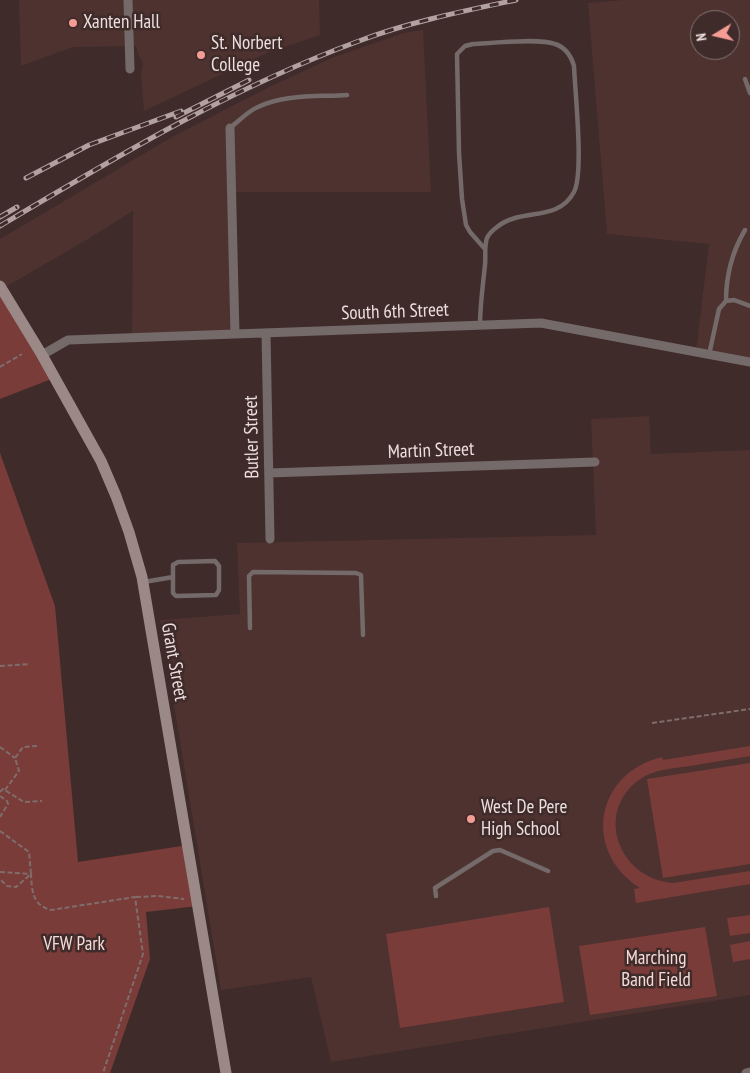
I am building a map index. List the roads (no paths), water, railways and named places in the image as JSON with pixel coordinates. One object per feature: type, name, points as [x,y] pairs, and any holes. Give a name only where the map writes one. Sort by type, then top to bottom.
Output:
[{"type":"street","points":[[128,0],[130,70]]},
{"type":"street","points":[[230,128],[235,334]]},
{"type":"street","name":"Grant Street","points":[[0,286],[42,355],[105,470],[129,532],[143,582],[226,1073]]},
{"type":"street","name":"South 6th Street","points":[[42,355],[68,340],[541,323],[750,362]]},
{"type":"street","name":"Butler Street","points":[[266,333],[270,539]]},
{"type":"street","name":"Martin Street","points":[[269,473],[594,462]]},
{"type":"street","points":[[746,1073],[750,1072]]},
{"type":"lane","points":[[480,326],[480,297],[485,249],[487,238],[491,231],[503,222],[522,215],[559,209],[567,202],[578,182],[574,66],[571,57],[564,49],[554,43],[473,44],[465,46],[458,54],[459,153],[462,199],[466,225],[485,249]]},
{"type":"lane","points":[[745,79],[750,93]]},
{"type":"lane","points":[[230,128],[258,106],[286,99],[346,95]]},
{"type":"lane","points":[[710,355],[719,309],[726,301],[727,277],[733,254],[744,230]]},
{"type":"lane","points":[[726,301],[734,300],[750,306]]},
{"type":"lane","points":[[216,561],[219,566],[219,590],[216,595],[176,596],[173,592],[173,577],[172,565],[178,562],[216,561]]},
{"type":"lane","points":[[250,628],[249,576],[253,572],[356,573],[361,575],[363,635]]},
{"type":"lane","points":[[143,582],[173,577]]},
{"type":"lane","points":[[436,896],[435,888],[493,851],[500,850],[548,871]]},
{"type":"railway","points":[[0,226],[131,149],[221,102],[312,59],[397,28],[516,0]]},
{"type":"railway","points":[[176,117],[249,80]]},
{"type":"railway","points":[[26,178],[89,145],[181,111]]},
{"type":"railway","points":[[0,217],[17,207]]},
{"type":"place","name":"Xanten Hall","points":[[73,23]]},
{"type":"place","name":"St. Norbert College","points":[[201,55]]},
{"type":"place","name":"West De Pere High School","points":[[471,819]]},
{"type":"park label","name":"VFW Park","points":[[74,945]]},
{"type":"park label","name":"Marching Band Field","points":[[656,970]]}]
